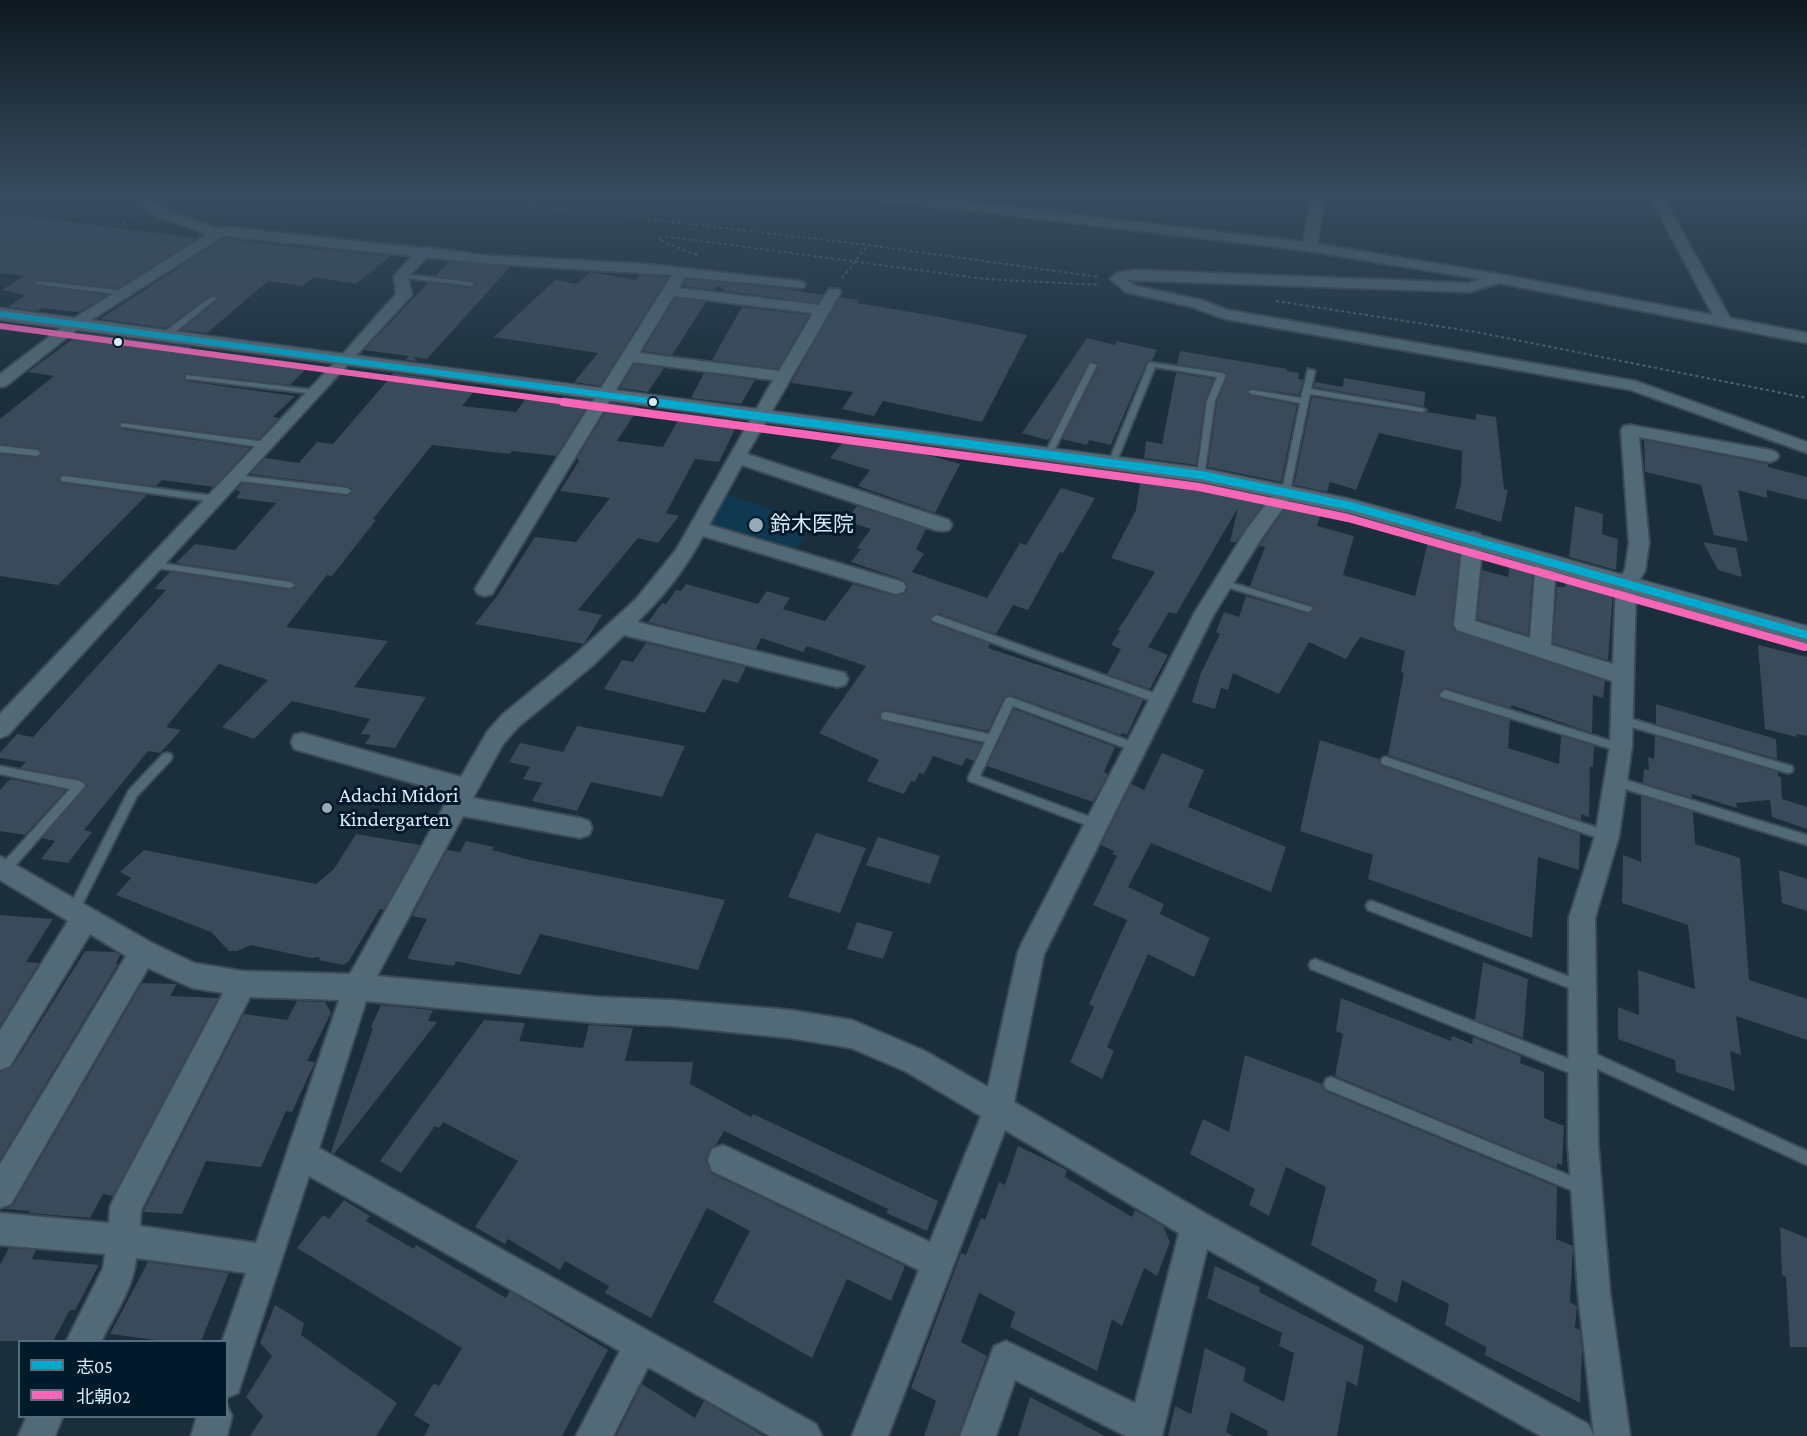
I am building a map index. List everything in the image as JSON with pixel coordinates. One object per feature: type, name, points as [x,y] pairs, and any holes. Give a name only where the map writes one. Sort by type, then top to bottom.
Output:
[{"type":"street","points":[[0,382],[75,324],[173,262]]},
{"type":"street","points":[[0,729],[347,359],[404,295],[401,276],[415,262]]},
{"type":"street","points":[[527,262],[681,272],[798,285]]},
{"type":"street","points":[[1400,262],[1498,278],[1807,338]]},
{"type":"street","points":[[1692,262],[1724,321]]},
{"type":"street","points":[[485,589],[608,394],[681,272]]},
{"type":"street","points":[[1498,278],[1470,288],[1135,274],[1117,279],[1125,286],[1196,303],[1226,315],[1626,384],[1807,448]]},
{"type":"street","points":[[669,291],[823,310]]},
{"type":"street","points":[[228,1375],[357,987],[461,796],[495,738],[510,721],[584,660],[643,604],[684,554],[760,415],[834,292]]},
{"type":"street","points":[[0,314],[1113,461],[1200,475],[1352,506],[1807,635]]},
{"type":"street","points":[[630,357],[783,376]]},
{"type":"street","points":[[1612,1436],[1594,1293],[1583,1143],[1582,918],[1607,836],[1621,748],[1626,584],[1635,571],[1639,543],[1630,430],[1770,456]]},
{"type":"street","points":[[737,457],[942,525]]},
{"type":"street","points":[[870,1436],[998,1109],[1031,952],[1205,612],[1254,534],[1286,491]]},
{"type":"street","points":[[698,528],[896,587]]},
{"type":"street","points":[[1473,539],[1464,625],[1624,676]]},
{"type":"street","points":[[1540,649],[1546,561]]},
{"type":"street","points":[[620,626],[837,679]]},
{"type":"street","points":[[302,742],[461,796],[580,828]]},
{"type":"street","points":[[2,868],[143,952],[192,975],[242,984],[357,987],[821,1028],[852,1034],[915,1061],[1197,1226],[1576,1436]]},
{"type":"street","points":[[0,1056],[79,914]]},
{"type":"street","points":[[0,1193],[143,952]]},
{"type":"street","points":[[84,1340],[119,1270],[126,1207],[242,984]]},
{"type":"street","points":[[302,1155],[641,1346],[767,1427],[804,1436]]},
{"type":"street","points":[[723,1160],[937,1262]]},
{"type":"street","points":[[978,1436],[1005,1358],[1145,1431],[1197,1226]]},
{"type":"street","points":[[0,1229],[123,1240],[266,1260]]},
{"type":"street","points":[[594,1436],[641,1346]]},
{"type":"street","points":[[36,1436],[45,1418]]},
{"type":"street","points":[[209,1436],[214,1418]]},
{"type":"lane","points":[[401,276],[471,284]]},
{"type":"lane","points":[[37,283],[124,293]]},
{"type":"lane","points":[[166,335],[213,298]]},
{"type":"lane","points":[[1113,461],[1152,363],[1222,375],[1211,401],[1200,475]]},
{"type":"lane","points":[[1049,453],[1093,365]]},
{"type":"lane","points":[[1286,491],[1311,371]]},
{"type":"lane","points":[[189,378],[315,392]]},
{"type":"lane","points":[[1307,391],[1422,410]]},
{"type":"lane","points":[[1252,392],[1305,401]]},
{"type":"lane","points":[[124,425],[266,445]]},
{"type":"lane","points":[[0,449],[37,453]]},
{"type":"lane","points":[[235,478],[347,491]]},
{"type":"lane","points":[[64,479],[215,499]]},
{"type":"lane","points":[[153,565],[290,585]]},
{"type":"lane","points":[[1223,583],[1308,609]]},
{"type":"lane","points":[[936,619],[1161,699]]},
{"type":"lane","points":[[1445,694],[1621,748]]},
{"type":"lane","points":[[1097,824],[972,778],[1010,701],[1136,748]]},
{"type":"lane","points":[[886,716],[992,739]]},
{"type":"lane","points":[[1622,720],[1788,769]]},
{"type":"lane","points":[[79,914],[133,793],[167,757]]},
{"type":"lane","points":[[1386,761],[1607,836]]},
{"type":"lane","points":[[0,770],[79,786],[2,868]]},
{"type":"lane","points":[[1616,782],[1807,840]]},
{"type":"lane","points":[[1372,906],[1582,987]]},
{"type":"lane","points":[[1315,965],[1582,1063],[1807,1158]]},
{"type":"lane","points":[[1331,1083],[1586,1189]]},
{"type":"path","points":[[853,262],[985,279],[1125,286]]},
{"type":"path","points":[[834,292],[853,262]]},
{"type":"shaded area","name":"鈴木医院","points":[[718,492],[814,523],[792,556],[698,528]]},
{"type":"building","points":[[0,262],[159,262],[118,288],[36,279],[33,282],[35,286],[107,295],[79,312],[42,308],[38,311],[8,307],[25,295],[2,290],[24,276],[0,273]]},
{"type":"building","points":[[187,262],[383,262],[356,284],[314,277],[302,286],[268,281],[207,333],[181,330],[218,300],[217,296],[210,295],[166,328],[100,319]]},
{"type":"building","points":[[449,262],[510,267],[427,359],[413,357],[418,361],[406,360],[409,356],[364,350],[428,283],[471,288],[476,283],[471,280],[435,276]]},
{"type":"building","points":[[590,272],[635,280],[640,275],[668,277],[600,386],[574,382],[598,353],[494,337],[555,280],[577,284]]},
{"type":"building","points":[[686,279],[772,287],[823,295],[818,303],[726,291],[717,286],[714,290],[683,286]]},
{"type":"building","points":[[840,297],[859,300],[857,303],[1027,335],[982,422],[883,401],[874,416],[842,409],[853,392],[791,383]]},
{"type":"building","points":[[675,298],[706,302],[672,355],[643,351]]},
{"type":"building","points":[[742,307],[809,315],[778,369],[712,360]]},
{"type":"building","points":[[81,333],[191,347],[187,351],[308,367],[290,385],[184,373],[186,381],[295,396],[273,417],[279,418],[259,439],[120,421],[121,429],[250,448],[214,487],[162,480],[156,486],[60,475],[61,483],[147,495],[58,585],[0,576],[0,454],[37,458],[43,453],[37,448],[0,444],[0,419],[54,376],[28,372]]},
{"type":"building","points":[[1087,338],[1115,345],[1117,341],[1157,350],[1152,360],[1147,361],[1111,445],[1089,440],[1087,445],[1062,439],[1099,366],[1098,363],[1091,361],[1051,437],[1047,440],[1022,433]]},
{"type":"building","points":[[1180,351],[1299,373],[1298,379],[1303,380],[1299,395],[1252,388],[1246,391],[1252,396],[1297,405],[1281,482],[1208,467],[1217,402],[1228,374],[1177,364]]},
{"type":"building","points":[[634,364],[664,368],[648,392],[620,388]]},
{"type":"building","points":[[394,373],[435,379],[441,385],[476,389],[462,406],[516,412],[527,397],[559,401],[563,397],[591,400],[556,456],[512,451],[510,454],[432,445],[373,519],[376,520],[332,576],[327,575],[286,627],[388,641],[354,687],[426,697],[395,748],[365,744],[371,735],[361,734],[370,719],[292,701],[254,739],[222,727],[268,680],[219,664],[166,727],[181,730],[160,753],[148,751],[84,830],[92,832],[68,863],[41,859],[55,841],[42,838],[87,785],[79,779],[20,768],[26,762],[0,758],[0,753],[17,734],[33,737],[166,590],[154,589],[170,572],[290,590],[296,587],[297,584],[290,580],[176,563],[195,544],[235,550],[276,503],[236,498],[241,492],[236,490],[242,483],[347,496],[352,493],[352,489],[347,486],[250,474],[265,458],[299,463],[317,442],[333,444]]},
{"type":"building","points":[[704,373],[755,380],[741,404],[691,398]]},
{"type":"building","points":[[1176,373],[1214,379],[1205,401],[1196,465],[1144,458],[1146,441],[1162,444]]},
{"type":"building","points":[[1344,378],[1425,392],[1424,406],[1314,387],[1315,382],[1343,387]]},
{"type":"building","points":[[1312,397],[1476,420],[1476,414],[1496,417],[1504,489],[1508,490],[1501,522],[1455,508],[1461,485],[1462,451],[1379,433],[1356,490],[1330,482],[1327,492],[1294,485]]},
{"type":"building","points":[[611,403],[639,407],[617,441],[663,447],[682,413],[732,420],[728,426],[736,427],[719,462],[695,459],[666,513],[679,516],[658,543],[638,538],[578,610],[602,615],[584,644],[475,624],[497,596],[535,537],[576,542],[610,498],[560,491],[579,461],[577,458]]},
{"type":"building","points":[[848,436],[892,445],[960,464],[935,513],[858,486],[870,470],[830,458]]},
{"type":"building","points":[[1644,440],[1768,464],[1768,467],[1807,477],[1807,500],[1767,490],[1767,498],[1738,490],[1748,542],[1714,535],[1701,485],[1645,472]]},
{"type":"building","points":[[1141,476],[1201,484],[1268,498],[1236,542],[1230,542],[1238,508],[1176,614],[1169,612],[1148,647],[1168,655],[1150,689],[1107,674],[1121,649],[1111,645],[1120,631],[1118,630],[1155,572],[1111,558],[1136,510]]},
{"type":"building","points":[[1061,488],[1095,498],[1063,553],[1060,552],[1028,610],[1013,605],[996,634],[937,613],[929,619],[932,623],[990,644],[988,648],[1143,700],[1127,735],[1122,733],[1121,735],[1011,695],[1004,697],[988,731],[886,710],[881,711],[879,715],[881,721],[982,744],[974,761],[966,758],[962,766],[933,756],[924,774],[919,773],[915,782],[911,781],[904,794],[867,781],[879,760],[819,733],[866,666],[807,646],[803,652],[761,638],[756,649],[648,622],[662,603],[666,604],[676,590],[681,591],[686,584],[758,604],[767,591],[790,598],[783,609],[825,621],[853,584],[895,596],[904,594],[908,588],[904,580],[851,562],[861,549],[857,548],[871,529],[846,521],[857,506],[926,529],[916,549],[924,554],[912,572],[987,598],[1020,543],[1026,545]]},
{"type":"building","points":[[1289,503],[1322,510],[1317,526],[1354,536],[1343,575],[1415,596],[1428,542],[1460,551],[1452,625],[1455,631],[1605,681],[1603,698],[1593,695],[1592,733],[1511,705],[1511,708],[1446,688],[1438,693],[1440,699],[1510,720],[1508,748],[1559,764],[1561,736],[1594,746],[1593,767],[1590,766],[1589,817],[1581,814],[1581,820],[1388,755],[1404,673],[1401,672],[1405,651],[1360,637],[1346,659],[1309,642],[1279,694],[1233,673],[1228,690],[1221,688],[1215,709],[1192,702],[1201,673],[1220,634],[1216,632],[1224,612],[1239,617],[1246,596],[1307,614],[1315,609],[1312,605],[1250,586],[1265,547],[1259,546]]},
{"type":"building","points":[[1575,506],[1603,514],[1602,534],[1618,539],[1616,570],[1569,557]]},
{"type":"building","points":[[1703,542],[1736,548],[1742,577],[1718,570]]},
{"type":"building","points":[[1510,564],[1533,570],[1528,635],[1477,619],[1482,570],[1508,577]]},
{"type":"building","points":[[1567,578],[1613,591],[1608,660],[1553,643],[1557,587],[1565,587]]},
{"type":"building","points":[[646,643],[746,667],[738,683],[723,679],[705,713],[604,689],[622,660],[633,662]]},
{"type":"building","points":[[1758,645],[1807,657],[1807,736],[1797,734],[1796,737],[1765,729]]},
{"type":"building","points":[[1656,704],[1776,739],[1777,759],[1656,724]]},
{"type":"building","points":[[1014,709],[1115,747],[1104,772],[1108,774],[1093,802],[987,766]]},
{"type":"building","points":[[577,726],[685,746],[662,797],[591,782],[577,811],[532,801],[542,783],[523,779],[530,767],[509,762],[520,743],[563,752]]},
{"type":"building","points":[[1655,736],[1778,772],[1778,776],[1781,777],[1782,799],[1807,807],[1807,829],[1772,817],[1770,800],[1736,803],[1737,808],[1692,794],[1692,798],[1643,783],[1644,769],[1649,770],[1648,757],[1654,759]]},
{"type":"building","points":[[1320,740],[1379,759],[1381,766],[1580,834],[1579,870],[1538,857],[1532,938],[1368,879],[1373,855],[1300,831]]},
{"type":"building","points":[[1162,753],[1204,770],[1188,807],[1286,847],[1271,892],[1151,843],[1128,887],[1164,904],[1160,914],[1210,938],[1194,977],[1148,954],[1107,1047],[1114,1051],[1102,1079],[1070,1062],[1094,1007],[1089,1004],[1127,920],[1093,905],[1117,856],[1112,854],[1114,851],[1101,845],[1131,784],[1144,790]]},
{"type":"building","points":[[10,779],[66,790],[25,835],[0,831],[0,790]]},
{"type":"building","points":[[1641,796],[1693,812],[1695,844],[1740,858],[1749,980],[1807,999],[1807,1040],[1736,1016],[1741,1055],[1730,1051],[1735,1091],[1676,1072],[1675,1060],[1618,1039],[1618,1007],[1639,1015],[1638,970],[1695,989],[1688,925],[1622,903],[1623,855],[1641,862]]},
{"type":"building","points":[[816,833],[866,848],[840,913],[788,897]]},
{"type":"building","points":[[356,834],[420,845],[384,910],[380,909],[349,961],[343,965],[319,960],[320,957],[311,958],[251,945],[237,951],[229,951],[211,932],[116,895],[131,878],[120,872],[144,850],[316,884],[334,869]]},
{"type":"building","points":[[878,837],[940,856],[930,884],[866,865]]},
{"type":"building","points":[[466,841],[494,847],[492,850],[530,860],[725,900],[698,970],[540,934],[520,975],[456,961],[454,966],[407,959],[427,919],[412,916],[447,850],[460,852]]},
{"type":"building","points":[[1779,870],[1807,879],[1807,911],[1782,903]]},
{"type":"building","points":[[0,915],[53,919],[26,962],[39,963],[0,1026]]},
{"type":"building","points":[[857,922],[893,932],[883,959],[847,949]]},
{"type":"building","points":[[85,951],[116,952],[120,955],[116,964],[118,964],[0,1160],[0,1072],[12,1067]]},
{"type":"building","points":[[1483,962],[1528,979],[1523,1038],[1475,1020]]},
{"type":"building","points":[[142,983],[177,984],[170,996],[218,998],[113,1196],[103,1194],[90,1218],[5,1209],[13,1205]]},
{"type":"building","points":[[1341,998],[1451,1041],[1452,1036],[1472,1044],[1473,1037],[1521,1056],[1520,1063],[1544,1072],[1544,1118],[1564,1126],[1562,1165],[1557,1163],[1557,1168],[1335,1076],[1343,1034],[1336,1031]]},
{"type":"building","points":[[297,1001],[325,1002],[331,1013],[307,1061],[315,1062],[292,1112],[286,1111],[261,1167],[206,1161],[182,1214],[143,1212],[244,1014],[287,1020]]},
{"type":"building","points":[[381,1005],[433,1010],[428,1021],[437,1022],[334,1154],[331,1152],[373,1028],[371,1027]]},
{"type":"building","points":[[484,1020],[525,1023],[519,1041],[583,1048],[589,1025],[633,1028],[625,1061],[693,1062],[690,1084],[751,1117],[753,1114],[938,1201],[927,1231],[886,1213],[888,1209],[724,1131],[716,1145],[710,1148],[706,1161],[711,1173],[905,1266],[891,1301],[847,1279],[812,1358],[713,1302],[750,1231],[707,1208],[651,1318],[605,1293],[609,1286],[565,1261],[560,1270],[508,1239],[505,1244],[475,1227],[518,1161],[443,1122],[439,1128],[435,1126],[401,1173],[380,1161]]},
{"type":"building","points":[[1245,1055],[1322,1084],[1325,1091],[1557,1187],[1556,1239],[1573,1246],[1570,1302],[1577,1306],[1575,1328],[1580,1330],[1582,1350],[1580,1403],[1485,1355],[1486,1347],[1445,1325],[1449,1304],[1402,1280],[1397,1303],[1374,1291],[1377,1280],[1311,1245],[1326,1187],[1286,1167],[1269,1216],[1249,1205],[1255,1189],[1190,1154],[1203,1119],[1229,1132]]},
{"type":"building","points":[[1018,1146],[1067,1170],[1065,1177],[1132,1217],[1135,1210],[1163,1226],[1170,1242],[1157,1276],[1144,1268],[1122,1326],[1112,1319],[1097,1371],[1010,1327],[1015,1312],[979,1293],[961,1342],[987,1356],[958,1436],[924,1436],[936,1401],[911,1388],[961,1253],[966,1255],[981,1218],[985,1220],[999,1182],[1005,1185]]},
{"type":"building","points":[[344,1200],[370,1216],[366,1221],[414,1249],[416,1245],[506,1298],[510,1291],[608,1350],[562,1436],[424,1436],[430,1425],[414,1415],[434,1383],[439,1386],[462,1348],[297,1248],[323,1215],[329,1219]]},
{"type":"building","points":[[1780,1227],[1807,1238],[1807,1347],[1790,1347],[1786,1277],[1782,1275]]},
{"type":"building","points":[[9,1248],[36,1250],[32,1259],[99,1265],[75,1310],[70,1310],[54,1340],[0,1341],[0,1265]]},
{"type":"building","points":[[148,1262],[229,1273],[201,1340],[156,1340],[110,1334]]},
{"type":"building","points":[[1215,1266],[1260,1287],[1259,1292],[1364,1346],[1357,1386],[1347,1381],[1337,1436],[1267,1436],[1268,1431],[1231,1412],[1226,1432],[1233,1436],[1168,1436],[1175,1406],[1191,1414],[1205,1348],[1246,1368],[1243,1381],[1284,1402],[1294,1353],[1279,1346],[1282,1333],[1207,1298]]},
{"type":"building","points":[[275,1305],[304,1323],[301,1335],[397,1403],[376,1436],[250,1436],[263,1416],[246,1397],[272,1356],[260,1343]]},
{"type":"building","points":[[642,1384],[695,1418],[704,1401],[764,1436],[616,1436]]},
{"type":"building","points":[[1030,1397],[1105,1436],[1018,1436]]},
{"type":"transit line","name":"志05","points":[[0,314],[1201,475],[1351,506],[1807,635]]},
{"type":"transit line","name":"北朝02","points":[[0,326],[1199,487],[1348,518],[1804,647]]},
{"type":"place","name":"鈴木医院","points":[[756,525]]},
{"type":"place","name":"Adachi Midori Kindergarten","points":[[327,808]]}]
